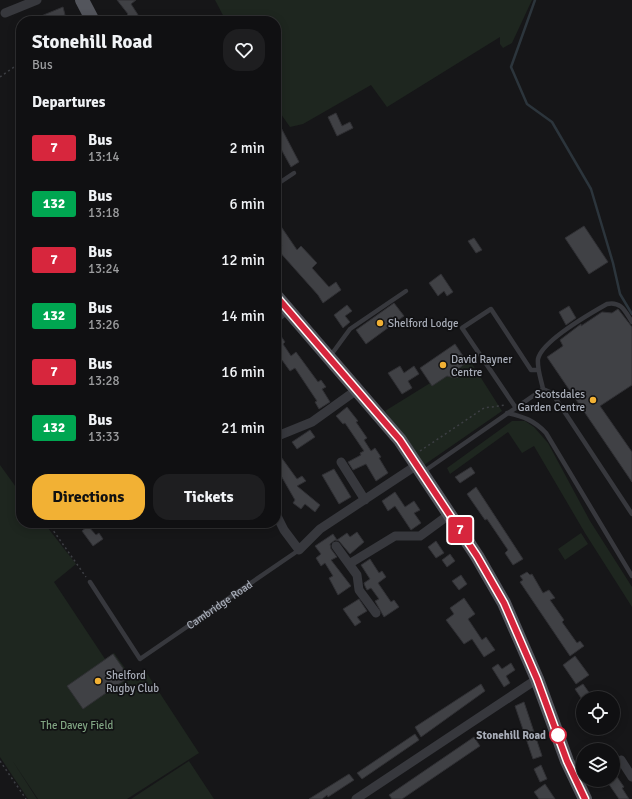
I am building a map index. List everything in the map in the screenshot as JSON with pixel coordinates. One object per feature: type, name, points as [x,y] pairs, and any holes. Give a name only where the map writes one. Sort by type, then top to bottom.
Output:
[{"type":"main road","points":[[82,0],[90,16]]},
{"type":"main road","points":[[282,314],[329,357],[358,389],[400,440],[450,514],[504,603],[537,679],[567,761],[585,799]]},
{"type":"street","points":[[5,13],[37,0]]},
{"type":"street","points":[[281,435],[312,422],[358,389]]},
{"type":"street","points":[[341,462],[365,500]]},
{"type":"street","name":"Cambridge Road","points":[[299,550],[320,529],[417,465]]},
{"type":"street","points":[[349,564],[395,536],[420,536],[450,514]]},
{"type":"street","points":[[281,524],[299,550]]},
{"type":"street","points":[[336,546],[357,576],[359,590],[376,613]]},
{"type":"street","points":[[356,799],[537,679]]},
{"type":"street","points":[[621,760],[629,767],[632,777]]},
{"type":"lane","points":[[281,182],[294,173]]},
{"type":"lane","points":[[329,357],[337,350],[350,329],[406,291]]},
{"type":"lane","points":[[543,389],[538,370],[538,358],[543,348],[553,339],[607,304],[613,303],[621,305],[632,322]]},
{"type":"lane","points":[[516,408],[462,328],[491,309],[531,370],[538,370]]},
{"type":"lane","points":[[417,465],[516,408],[543,389]]},
{"type":"lane","points":[[543,389],[552,393],[632,514]]},
{"type":"lane","points":[[507,413],[521,415],[531,420],[539,425],[546,433],[632,576]]},
{"type":"lane","name":"Cambridge Road","points":[[90,582],[140,658],[299,550]]},
{"type":"path","points":[[0,77],[16,66]]},
{"type":"path","points":[[417,465],[484,408],[504,406],[511,401]]},
{"type":"path","points":[[52,528],[90,582]]},
{"type":"path","points":[[0,761],[26,799]]},
{"type":"green space","points":[[215,0],[532,0],[512,43],[503,48],[500,44],[500,37],[387,107],[371,85],[303,124],[290,127],[281,114],[281,16],[223,16]]},
{"type":"green space","points":[[469,359],[502,411],[424,465],[385,411]]},
{"type":"green space","points":[[512,421],[525,421],[534,427],[548,443],[590,521],[632,587],[632,607],[585,533],[534,446],[522,453],[508,432],[450,474],[447,468]]},
{"type":"green space","name":"The Davey Field","points":[[0,465],[16,487],[16,528],[48,528],[76,564],[54,582],[105,659],[114,653],[132,678],[144,669],[199,753],[127,799],[38,799],[12,760],[37,799],[28,799],[0,757]]},
{"type":"green space","points":[[581,533],[588,544],[565,560],[558,549]]},
{"type":"green space","points":[[189,761],[214,799],[131,799]]},
{"type":"building","points":[[117,0],[136,0],[131,4],[139,16],[126,16],[128,14]]},
{"type":"building","points":[[63,7],[65,15],[62,16],[41,16]]},
{"type":"building","points":[[336,113],[342,126],[350,122],[353,128],[337,136],[328,117]]},
{"type":"building","points":[[281,128],[299,162],[291,167],[281,149]]},
{"type":"building","points":[[281,226],[297,250],[301,246],[317,263],[312,268],[329,287],[336,282],[341,290],[323,303],[318,295],[281,253]]},
{"type":"building","points":[[584,226],[608,262],[589,274],[565,238]]},
{"type":"building","points":[[474,238],[482,250],[476,253],[468,241]]},
{"type":"building","points":[[441,274],[453,292],[447,296],[444,291],[438,296],[429,283]]},
{"type":"building","name":"Shelford Lodge","points":[[394,303],[404,316],[366,344],[356,330]]},
{"type":"building","points":[[347,305],[352,311],[345,316],[350,322],[343,328],[334,315]]},
{"type":"building","points":[[569,306],[576,318],[566,325],[559,312]]},
{"type":"building","name":"Scotsdales Garden Centre","points":[[618,309],[632,327],[632,385],[600,406],[632,452],[632,482],[547,357],[563,346],[560,340],[581,324],[581,326],[602,312],[612,313]]},
{"type":"building","points":[[281,336],[285,342],[283,344],[291,356],[296,352],[318,382],[321,380],[326,387],[322,389],[330,402],[319,409],[315,402],[317,401],[295,368],[290,371],[282,360]]},
{"type":"building","name":"David Rayner Centre","points":[[455,344],[467,362],[457,370],[459,373],[458,377],[455,378],[447,376],[432,386],[420,368]]},
{"type":"building","points":[[400,366],[404,373],[414,366],[419,374],[408,381],[412,388],[402,394],[388,373]]},
{"type":"building","points":[[347,407],[358,421],[356,422],[367,438],[364,440],[371,451],[375,448],[388,473],[376,481],[366,464],[353,470],[348,462],[361,455],[360,453],[364,451],[345,423],[343,424],[336,416]]},
{"type":"building","points":[[310,430],[315,437],[297,449],[292,442]]},
{"type":"building","points":[[281,457],[297,479],[302,476],[306,481],[297,486],[320,505],[315,512],[305,504],[301,509],[293,503],[295,500],[281,476]]},
{"type":"building","points":[[471,467],[475,473],[460,483],[455,477]]},
{"type":"building","points":[[334,469],[351,497],[339,504],[322,475]]},
{"type":"building","points":[[476,487],[523,559],[513,565],[505,553],[508,550],[487,519],[485,520],[467,494]]},
{"type":"building","points":[[395,492],[405,507],[414,501],[420,510],[414,513],[421,523],[411,530],[395,506],[388,511],[382,501]]},
{"type":"building","points":[[86,528],[90,528],[96,535],[99,533],[103,539],[93,546],[82,531]]},
{"type":"building","points":[[357,532],[364,542],[350,554],[339,541],[335,540],[330,544],[331,549],[337,557],[331,560],[351,586],[338,595],[329,578],[333,576],[325,563],[321,566],[316,558],[321,554],[315,546],[333,534],[337,540],[347,533],[350,537]]},
{"type":"building","points":[[436,541],[444,553],[436,558],[428,547]]},
{"type":"building","points":[[450,554],[455,561],[447,567],[442,560]]},
{"type":"building","points":[[370,559],[379,573],[382,571],[386,577],[378,583],[391,602],[394,600],[399,607],[384,617],[375,601],[379,599],[371,588],[367,590],[364,583],[370,579],[361,565]]},
{"type":"building","points":[[527,572],[530,575],[532,574],[543,593],[549,590],[555,598],[550,600],[564,620],[562,622],[577,643],[580,641],[584,646],[570,656],[520,582],[523,580],[520,576]]},
{"type":"building","points":[[461,575],[467,584],[459,590],[452,581]]},
{"type":"building","points":[[464,598],[475,614],[468,619],[482,640],[486,637],[495,650],[484,657],[472,639],[464,644],[446,620],[454,614],[450,608]]},
{"type":"building","points":[[359,599],[367,611],[357,617],[361,622],[355,626],[343,609]]},
{"type":"building","name":"Shelford Rugby Club","points":[[113,654],[129,677],[83,709],[67,686]]},
{"type":"building","points":[[575,656],[589,675],[576,684],[563,665]]},
{"type":"building","points":[[511,663],[515,670],[506,676],[510,683],[504,687],[492,668],[498,664],[502,669]]},
{"type":"building","points":[[481,684],[485,691],[421,737],[415,727]]},
{"type":"building","points":[[583,684],[588,691],[576,691],[575,689]]},
{"type":"building","points":[[524,702],[542,756],[533,759],[515,706]]},
{"type":"building","points":[[415,734],[419,740],[362,779],[357,773]]},
{"type":"building","points":[[474,737],[480,746],[402,799],[392,799],[389,795]]},
{"type":"building","points":[[541,765],[547,779],[540,782],[534,769]]},
{"type":"building","points":[[349,774],[354,780],[328,797],[327,795],[322,799],[309,799]]},
{"type":"building","points":[[620,781],[624,787],[622,788],[629,799],[619,799],[611,787],[620,787]]},
{"type":"building","points":[[545,784],[555,799],[539,799],[534,792]]},
{"type":"waterway","points":[[535,0],[511,67],[527,104],[552,122],[591,189],[613,263],[620,294],[632,314]]},
{"type":"bus line","name":"7","points":[[281,302],[358,389],[400,440],[477,556],[504,603],[537,679],[567,761],[585,799]]},
{"type":"place","name":"Shelford Lodge","points":[[380,323]]},
{"type":"place","name":"David Rayner Centre","points":[[443,365]]},
{"type":"place","name":"Scotsdales Garden Centre","points":[[593,400]]},
{"type":"place","name":"Shelford Rugby Club","points":[[98,681]]},
{"type":"place","name":"Stonehill Road","points":[[558,735]]}]
